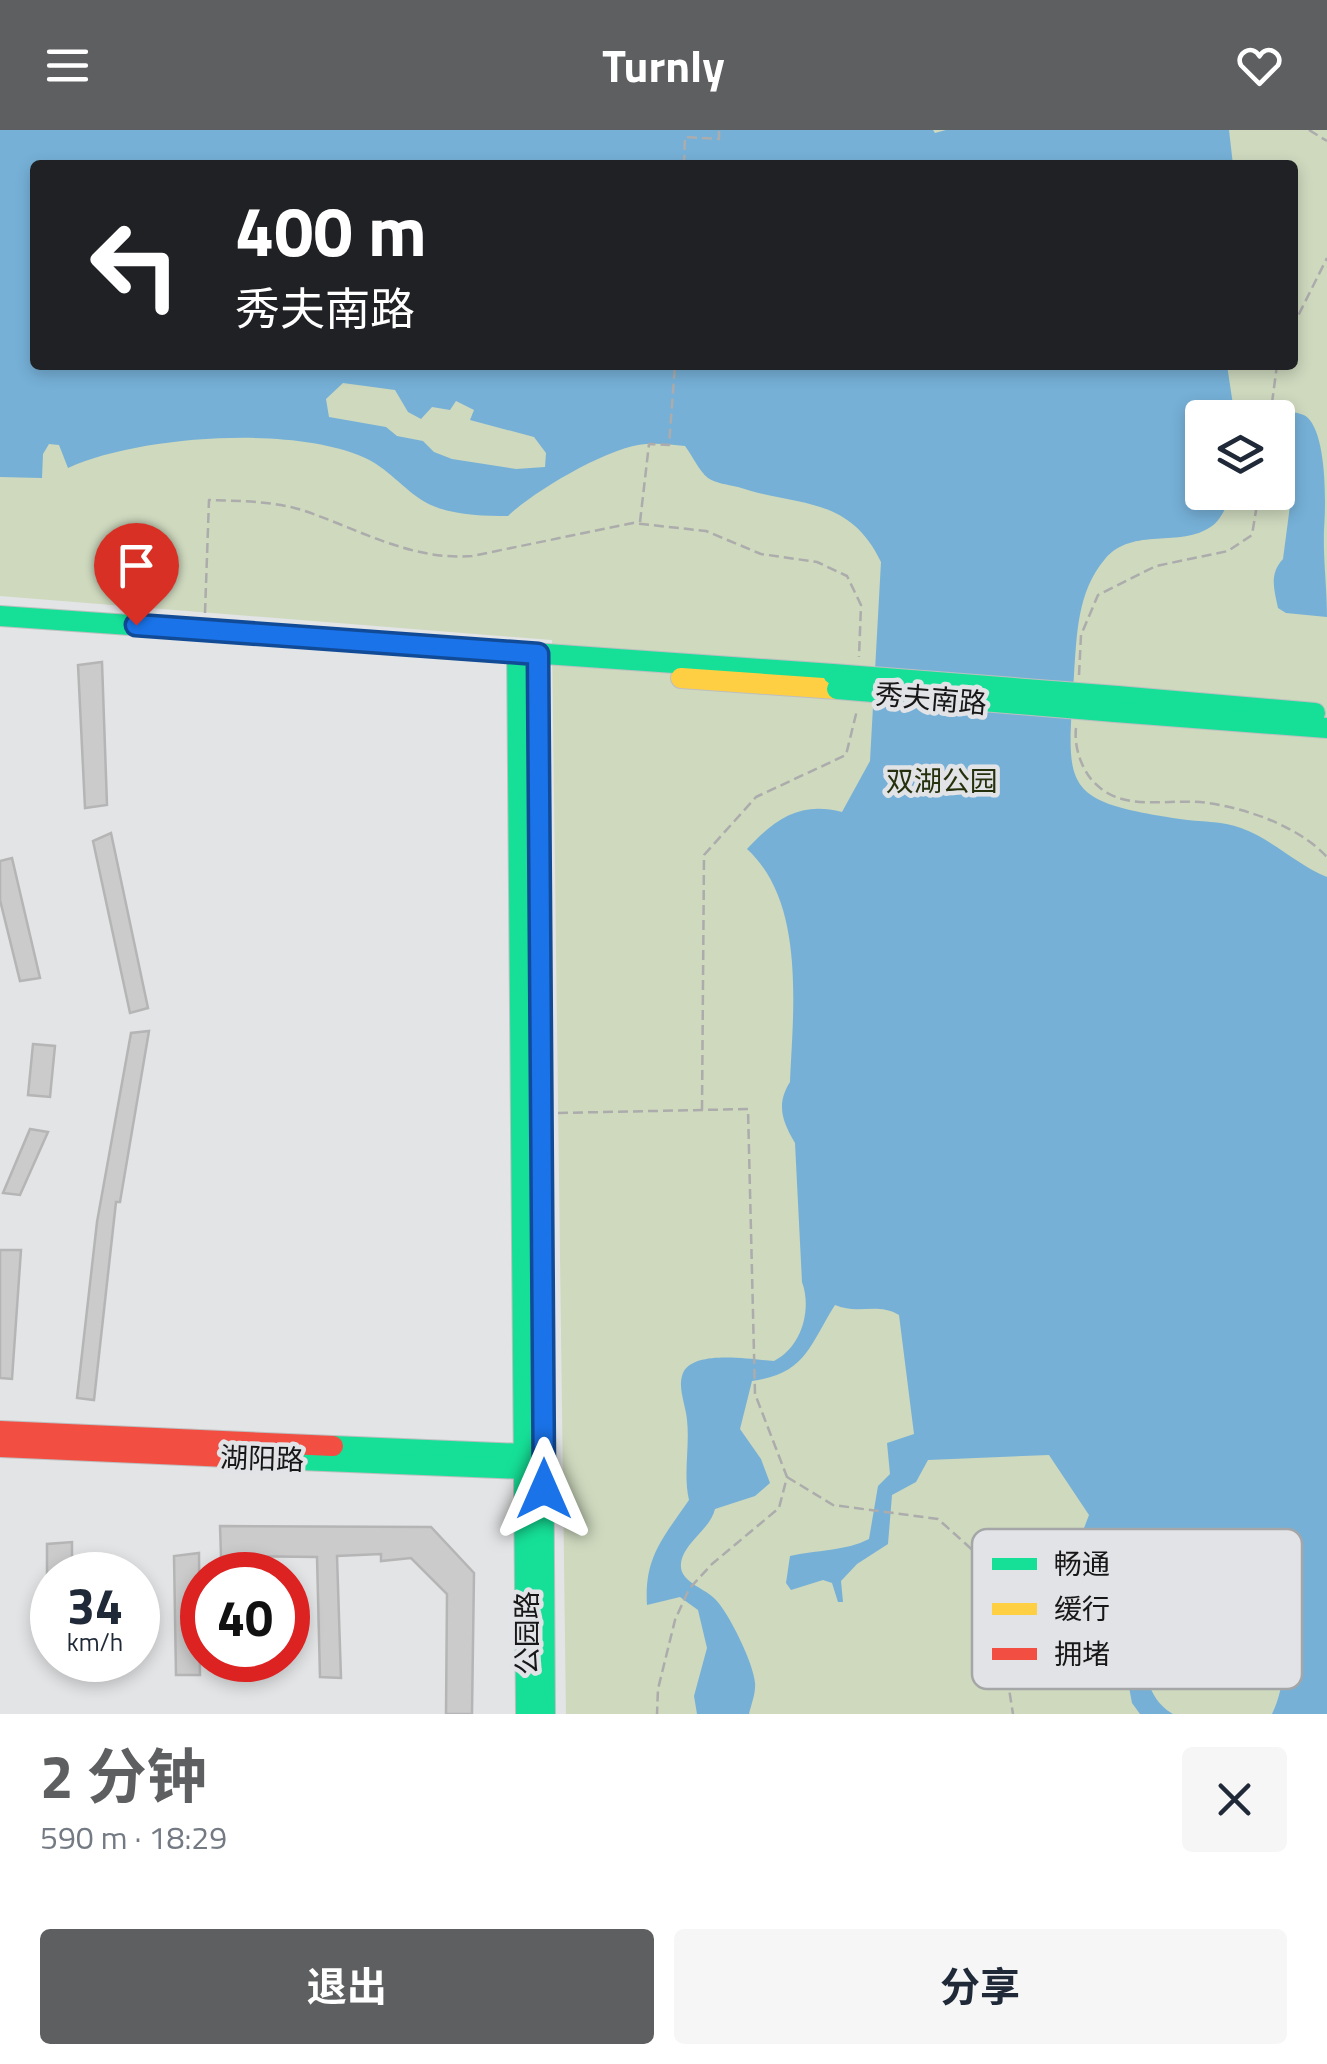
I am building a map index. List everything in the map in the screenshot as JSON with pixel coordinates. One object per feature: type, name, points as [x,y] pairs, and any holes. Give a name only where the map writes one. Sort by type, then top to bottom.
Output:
[{"type":"street","name":"秀夫南路","points":[[0,616],[528,653],[1116,704],[1327,714]]},
{"type":"street","name":"公园路","points":[[528,653],[541,1113],[545,1714]]},
{"type":"street","name":"公园路","points":[[526,1714],[528,653]]},
{"type":"street","name":"秀夫南路","points":[[1116,704],[1327,728]]},
{"type":"street","name":"湖阳路","points":[[0,1431],[524,1461]]},
{"type":"street","name":"湖阳路","points":[[0,1447],[524,1461]]},
{"type":"path","points":[[684,160],[685,137],[718,139],[719,130]]},
{"type":"path","points":[[1310,130],[1327,141]]},
{"type":"path","points":[[1298,316],[1327,258]]},
{"type":"path","points":[[640,524],[649,444],[669,445],[676,370]]},
{"type":"path","points":[[1273,400],[1277,370]]},
{"type":"path","points":[[541,1113],[748,1109],[755,1394],[787,1477],[778,1508],[712,1564],[689,1590],[675,1620],[658,1690],[657,1714]]},
{"type":"path","points":[[787,1477],[833,1505],[938,1519],[972,1550]]},
{"type":"path","points":[[1009,1689],[1013,1714]]},
{"type":"green space","name":"双湖公园","points":[[0,130],[1327,130],[1327,1714],[566,1714],[552,640],[0,596]]},
{"type":"water","points":[[0,130],[1229,130],[1232,160],[30,160],[30,370],[1228,370],[1232,400],[1185,400],[1185,510],[1224,510],[1212,526],[1199,533],[1143,540],[1116,549],[1096,572],[1084,599],[1078,629],[1071,743],[1079,783],[1091,795],[1140,812],[1241,828],[1327,877],[1327,1714],[1272,1714],[1281,1689],[1302,1689],[1302,1529],[1084,1529],[1089,1515],[1049,1455],[928,1460],[916,1482],[892,1495],[888,1544],[857,1564],[841,1581],[843,1602],[838,1602],[832,1583],[823,1580],[791,1590],[786,1583],[790,1556],[869,1539],[878,1486],[890,1474],[887,1443],[914,1434],[899,1315],[883,1309],[835,1305],[795,1365],[752,1381],[740,1429],[761,1459],[770,1483],[755,1496],[715,1509],[682,1560],[683,1573],[721,1606],[746,1652],[755,1683],[749,1714],[697,1714],[694,1696],[707,1648],[698,1610],[680,1597],[647,1605],[652,1561],[663,1537],[689,1500],[683,1373],[689,1366],[711,1358],[774,1361],[792,1347],[805,1315],[795,1143],[782,1105],[790,1082],[792,959],[779,898],[766,872],[747,849],[789,815],[813,809],[842,812],[870,761],[881,562],[854,525],[820,507],[714,481],[685,446],[646,444],[613,453],[554,483],[508,516],[444,510],[417,497],[363,457],[296,441],[215,438],[173,442],[134,448],[68,468],[59,445],[49,444],[43,454],[42,478],[0,477]],"holes":[[[343,383],[395,390],[408,412],[421,419],[432,407],[450,410],[456,401],[474,410],[470,420],[534,437],[546,453],[545,467],[516,469],[452,459],[434,452],[423,441],[397,436],[386,427],[329,417],[326,399]]]},
{"type":"water","points":[[1295,412],[1307,417],[1314,426],[1324,470],[1327,617],[1286,613],[1278,608],[1274,576],[1283,559],[1289,510],[1295,510]]},
{"type":"water","points":[[1129,1689],[1151,1689],[1160,1704],[1173,1714],[1140,1714],[1132,1703]]},
{"type":"building","points":[[102,662],[107,805],[85,808],[78,665]]},
{"type":"building","points":[[111,833],[148,1008],[130,1013],[93,841]]},
{"type":"building","points":[[12,858],[40,978],[20,981],[0,900],[0,861]]},
{"type":"building","points":[[149,1031],[120,1202],[116,1202],[94,1400],[77,1398],[97,1222],[131,1033]]},
{"type":"building","points":[[33,1044],[55,1046],[50,1097],[28,1095]]},
{"type":"building","points":[[30,1129],[48,1132],[20,1195],[3,1193]]},
{"type":"building","points":[[0,1250],[21,1250],[12,1379],[0,1378]]},
{"type":"building","points":[[220,1526],[431,1527],[474,1573],[472,1714],[446,1714],[447,1594],[411,1558],[381,1561],[381,1554],[337,1556],[341,1678],[320,1677],[317,1557],[310,1557],[310,1552],[221,1552]]},
{"type":"building","points":[[72,1542],[72,1552],[47,1552],[47,1544]]},
{"type":"building","points":[[180,1555],[180,1675],[176,1675],[174,1556]]},
{"type":"traffic: fast","points":[[0,616],[833,674]]},
{"type":"traffic: fast","points":[[517,652],[526,1714]]},
{"type":"traffic: fast","points":[[538,654],[545,1714]]},
{"type":"traffic: fast","points":[[833,674],[1117,696]]},
{"type":"traffic: fast","points":[[837,689],[1115,712]]},
{"type":"traffic: fast","points":[[1117,696],[1315,713]]},
{"type":"traffic: fast","points":[[1115,712],[1327,728]]},
{"type":"traffic: fast","points":[[333,1446],[524,1454]]},
{"type":"traffic: fast","points":[[275,1459],[524,1469]]},
{"type":"traffic: slow","points":[[681,678],[837,689]]},
{"type":"traffic: jam","points":[[0,1431],[333,1446]]},
{"type":"traffic: jam","points":[[0,1447],[275,1459]]},
{"type":"route","points":[[136,625],[538,654],[544,1489]]}]
